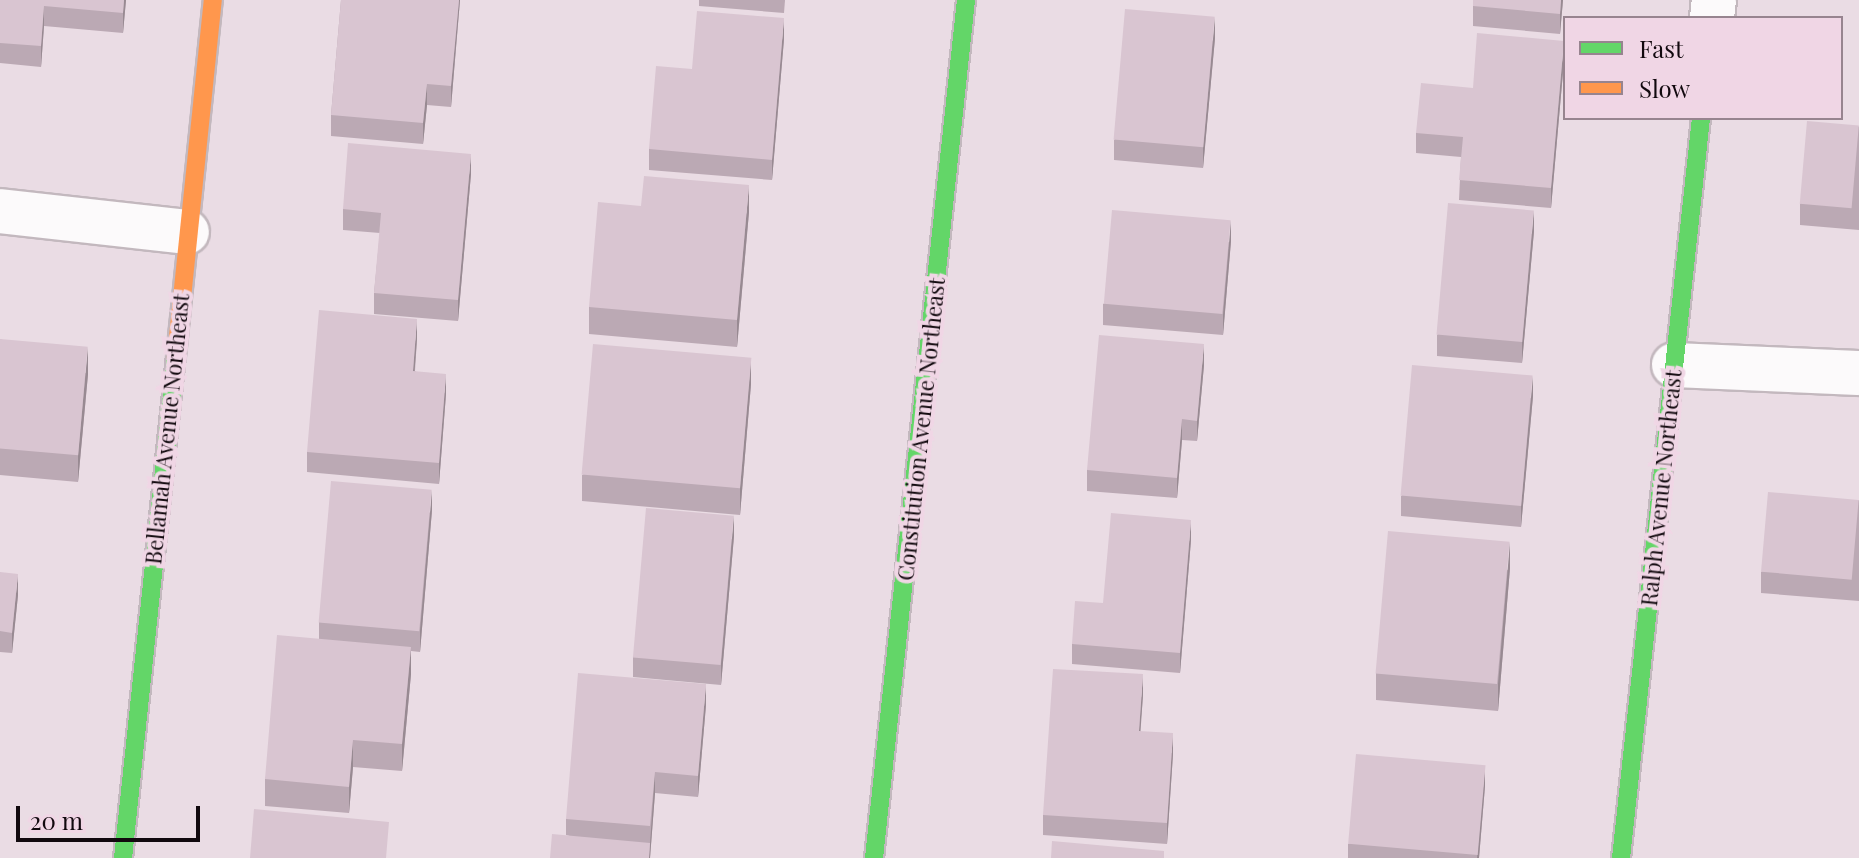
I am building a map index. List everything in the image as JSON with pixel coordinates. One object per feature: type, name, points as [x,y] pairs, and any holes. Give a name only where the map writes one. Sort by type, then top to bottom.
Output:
[{"type":"street","name":"Bellamah Avenue Northeast","points":[[123,858],[213,0]]},
{"type":"street","name":"Constitution Avenue Northeast","points":[[874,858],[966,0]]},
{"type":"street","name":"Ralph Avenue Northeast","points":[[1621,858],[1701,120]]},
{"type":"street","points":[[0,211],[187,232]]},
{"type":"street","points":[[1674,365],[1859,373]]},
{"type":"building","points":[[0,0],[124,0],[123,13],[44,6],[41,46],[0,43]]},
{"type":"building","points":[[341,0],[459,0],[451,86],[427,84],[423,123],[331,115]]},
{"type":"building","points":[[1473,0],[1561,0],[1560,14],[1473,6]]},
{"type":"building","points":[[1125,9],[1215,17],[1203,147],[1114,140]]},
{"type":"building","points":[[697,11],[784,18],[772,160],[649,149],[656,66],[692,69]]},
{"type":"building","points":[[1477,33],[1563,41],[1551,188],[1459,180],[1463,137],[1416,133],[1421,83],[1473,88]]},
{"type":"building","points":[[1807,121],[1859,126],[1852,208],[1800,204]]},
{"type":"building","points":[[348,143],[471,154],[458,300],[374,293],[381,213],[343,209]]},
{"type":"building","points":[[644,176],[749,185],[737,320],[589,307],[598,202],[641,206]]},
{"type":"building","points":[[1448,203],[1534,210],[1522,342],[1436,334]]},
{"type":"building","points":[[1112,210],[1231,220],[1222,314],[1104,304]]},
{"type":"building","points":[[319,310],[417,319],[413,371],[446,374],[439,463],[307,452]]},
{"type":"building","points":[[1099,335],[1204,344],[1197,421],[1182,419],[1177,478],[1087,470]]},
{"type":"building","points":[[0,339],[88,347],[78,455],[0,448]]},
{"type":"building","points":[[593,344],[751,358],[740,488],[582,475]]},
{"type":"building","points":[[1412,365],[1533,376],[1521,506],[1401,496]]},
{"type":"building","points":[[331,481],[432,490],[419,631],[319,622]]},
{"type":"building","points":[[1768,492],[1859,500],[1852,580],[1761,572]]},
{"type":"building","points":[[646,508],[734,516],[721,665],[633,657]]},
{"type":"building","points":[[1111,513],[1191,520],[1180,653],[1072,644],[1075,601],[1103,603]]},
{"type":"building","points":[[1388,531],[1510,542],[1497,684],[1376,673]]},
{"type":"building","points":[[0,572],[18,574],[12,633],[0,631]]},
{"type":"building","points":[[277,635],[411,647],[402,744],[353,740],[349,787],[265,779]]},
{"type":"building","points":[[1053,669],[1143,674],[1139,731],[1173,733],[1167,823],[1043,815]]},
{"type":"building","points":[[578,673],[706,684],[698,776],[655,772],[650,826],[566,819]]},
{"type":"building","points":[[1356,754],[1486,765],[1478,855],[1348,844]]},
{"type":"building","points":[[254,809],[389,822],[386,858],[250,858]]},
{"type":"building","points":[[552,834],[650,843],[649,858],[550,858]]},
{"type":"building","points":[[1052,841],[1164,851],[1164,858],[1051,858]]},
{"type":"traffic: fast","points":[[874,858],[966,0]]},
{"type":"traffic: fast","points":[[1621,858],[1701,120]]},
{"type":"traffic: fast","points":[[123,858],[176,356]]},
{"type":"traffic: slow","points":[[176,356],[213,0]]}]
